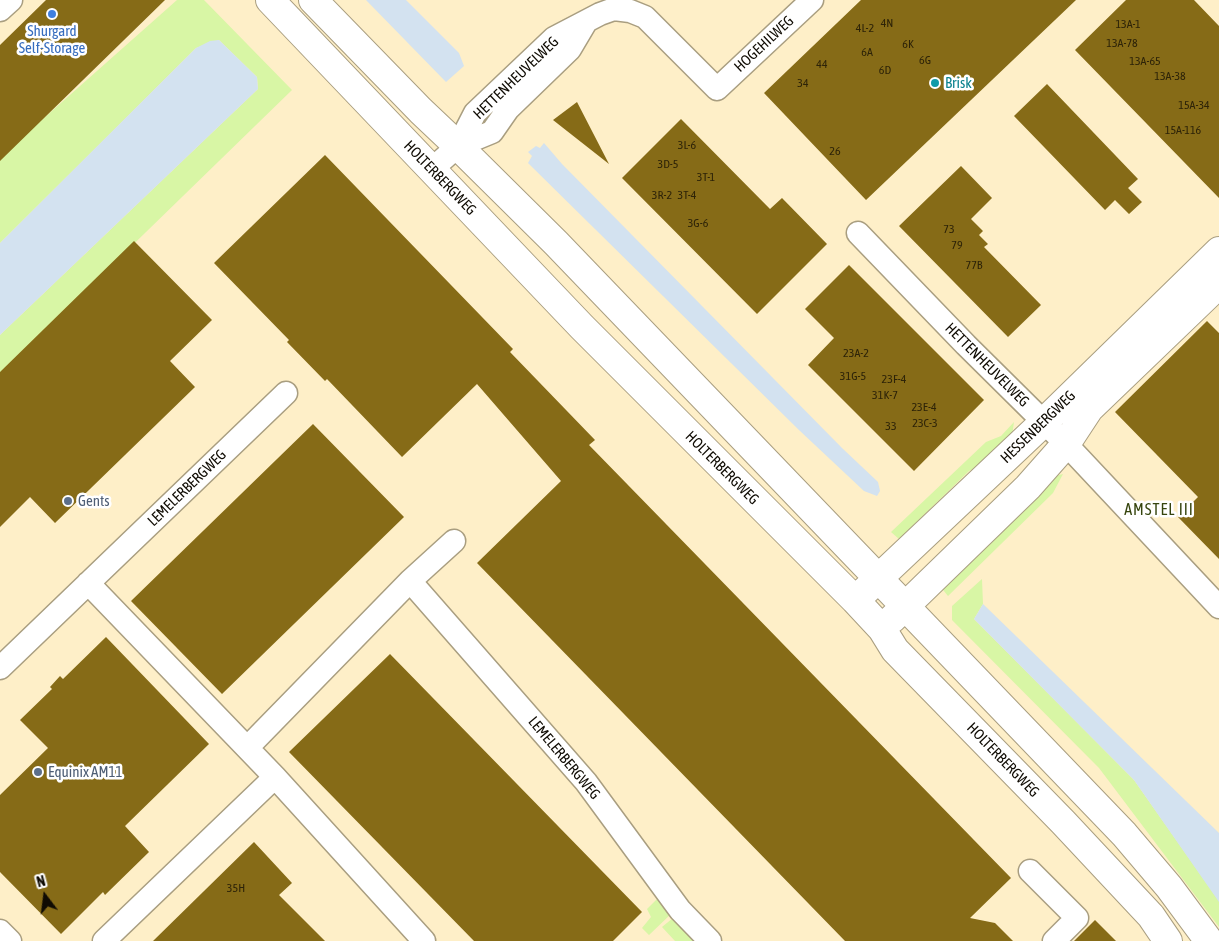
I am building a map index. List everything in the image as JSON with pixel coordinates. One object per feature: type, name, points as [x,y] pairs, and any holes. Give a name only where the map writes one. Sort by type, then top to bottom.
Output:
[{"type":"main road","name":"HOLTERBERGWEG","points":[[270,0],[582,327],[855,600],[882,629],[895,650],[1063,822],[1151,916],[1168,941]]},
{"type":"main road","points":[[313,0],[421,111],[556,244],[1124,834],[1169,887],[1209,941]]},
{"type":"main road","name":"HESSENBERGWEG","points":[[855,600],[1044,422],[1219,251]]},
{"type":"main road","name":"HESSENBERGWEG","points":[[882,629],[1028,487],[1066,444],[1089,409],[1219,284]]},
{"type":"street","points":[[0,10],[10,0]]},
{"type":"street","name":"HOGEHILWEG","points":[[717,89],[812,0]]},
{"type":"street","name":"HETTENHEUVELWEG","points":[[432,169],[458,146],[475,113],[554,38],[600,14],[614,9],[630,11],[645,17],[717,89]]},
{"type":"street","name":"HETTENHEUVELWEG","points":[[858,233],[966,345],[1066,444],[1219,607]]},
{"type":"street","name":"LEMELERBERGWEG","points":[[0,668],[286,393]]},
{"type":"street","points":[[247,748],[410,581],[454,541]]},
{"type":"street","name":"LEMELERBERGWEG","points":[[410,581],[586,782],[680,910],[710,941]]},
{"type":"street","points":[[88,583],[275,777],[424,941]]},
{"type":"street","points":[[104,941],[275,777]]},
{"type":"street","points":[[1030,871],[1077,918],[1054,941]]},
{"type":"street","points":[[0,931],[10,941]]},
{"type":"shaded area","name":"AMSTEL III","points":[[0,0],[1219,0],[1219,941],[0,941]]},
{"type":"green space","points":[[177,0],[204,0],[292,90],[0,374],[0,335],[258,89],[257,77],[219,40],[196,48],[0,243],[0,157]]},
{"type":"green space","points":[[1014,422],[1011,443],[997,457],[969,471],[899,539],[891,532],[986,442],[1001,436]]},
{"type":"green space","points":[[1063,474],[1053,493],[948,596],[940,586],[1043,479]]},
{"type":"green space","points":[[982,579],[983,604],[974,619],[1134,780],[1219,901],[1219,927],[1099,768],[952,620],[952,606]]},
{"type":"green space","points":[[657,899],[671,914],[649,935],[642,928],[651,917],[647,909]]},
{"type":"green space","points":[[673,918],[695,941],[675,941],[662,927]]},
{"type":"water","points":[[366,0],[406,0],[459,53],[464,66],[446,82]]},
{"type":"water","points":[[219,40],[257,77],[258,89],[0,335],[0,243],[196,48],[210,41]]},
{"type":"water","points":[[544,143],[562,164],[842,448],[878,482],[880,491],[877,496],[864,491],[799,430],[528,163],[532,156],[528,152],[536,146],[540,148]]},
{"type":"water","points":[[983,604],[1219,833],[1219,902],[1134,780],[974,619]]},
{"type":"building","points":[[46,0],[165,0],[0,161],[0,45]]},
{"type":"building","points":[[861,0],[1076,0],[866,200],[764,93]]},
{"type":"building","points":[[1126,0],[1194,0],[1219,26],[1219,198],[1075,50]]},
{"type":"building","points":[[1047,84],[1138,179],[1128,188],[1142,202],[1129,214],[1115,200],[1105,210],[1014,116]]},
{"type":"building","points":[[577,102],[609,164],[553,120]]},
{"type":"building","points":[[681,119],[770,209],[782,198],[827,244],[757,314],[622,178]]},
{"type":"building","points":[[325,155],[513,349],[510,352],[595,440],[589,445],[1011,878],[970,918],[995,923],[1013,941],[845,941],[477,563],[561,481],[477,384],[402,457],[327,379],[325,381],[287,342],[289,340],[214,263]]},
{"type":"building","points":[[961,166],[992,198],[971,219],[983,231],[979,235],[988,244],[984,247],[1041,305],[1008,337],[899,226]]},
{"type":"building","points":[[134,241],[212,320],[170,361],[195,387],[55,523],[30,497],[0,527],[0,372]]},
{"type":"building","points":[[849,265],[984,400],[914,471],[808,365],[834,338],[805,309]]},
{"type":"building","points":[[1207,321],[1219,333],[1219,559],[1178,517],[1198,497],[1115,412]]},
{"type":"building","points":[[313,424],[404,517],[222,694],[131,601]]},
{"type":"building","points":[[106,637],[209,744],[125,826],[149,852],[105,895],[103,892],[61,934],[0,872],[0,795],[48,748],[20,720],[52,689],[50,687],[60,676],[63,679]]},
{"type":"building","points":[[390,654],[642,912],[613,941],[474,941],[289,752]]},
{"type":"building","points":[[254,842],[292,883],[279,895],[325,941],[153,941]]},
{"type":"building","points":[[1095,920],[1116,941],[1074,941]]},
{"type":"place","name":"Shurgard Self-Storage","points":[[52,14]]},
{"type":"place","name":"Brisk","points":[[935,83]]},
{"type":"place","name":"Gents","points":[[68,501]]},
{"type":"place","name":"Equinix AM11","points":[[38,772]]},
{"type":"district","name":"AMSTEL III","points":[[1159,510]]}]
